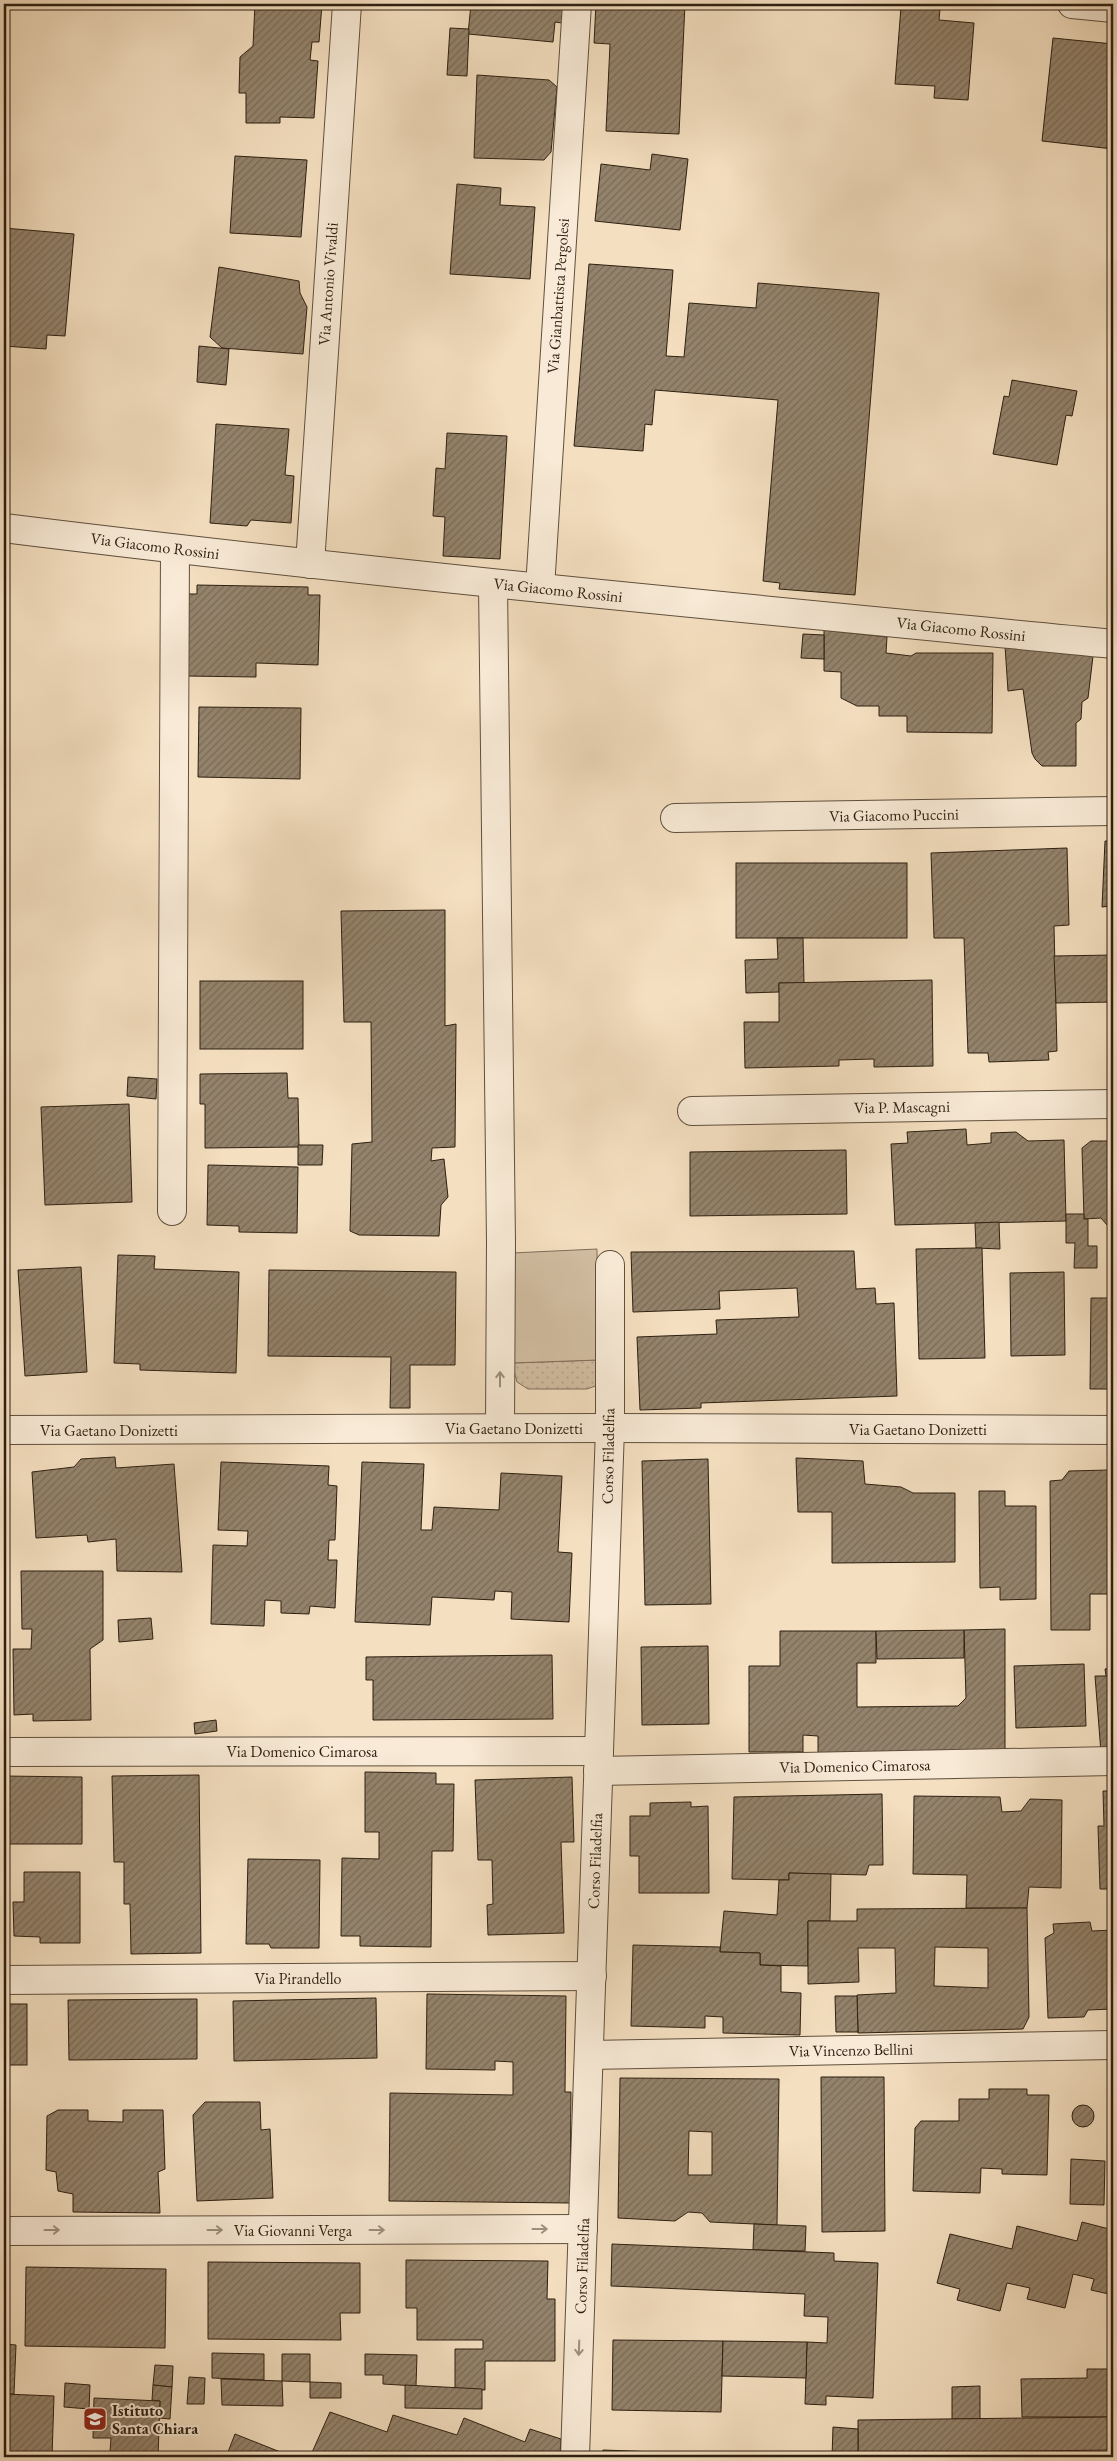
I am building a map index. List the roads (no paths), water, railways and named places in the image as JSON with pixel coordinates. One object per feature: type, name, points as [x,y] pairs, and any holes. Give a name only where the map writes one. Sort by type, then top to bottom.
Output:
[{"type":"street","name":"Via Antonio Vivaldi","points":[[310,564],[347,4]]},
{"type":"street","name":"Via Gianbattista Pergolesi","points":[[540,588],[577,4]]},
{"type":"street","points":[[1072,4],[1113,8]]},
{"type":"street","name":"Via Giacomo Rossini","points":[[4,528],[174,549],[493,584],[1113,644]]},
{"type":"street","points":[[172,1211],[174,549]]},
{"type":"street","points":[[493,584],[501,1242],[500,1428]]},
{"type":"street","name":"Via Giacomo Puccini","points":[[675,818],[1113,811]]},
{"type":"street","name":"Via P. Mascagni","points":[[692,1111],[1113,1104]]},
{"type":"street","name":"Corso Filadelfia","points":[[575,2457],[610,1428],[610,1265]]},
{"type":"street","name":"Via Gaetano Donizetti","points":[[4,1430],[500,1428],[1113,1430]]},
{"type":"street","name":"Via Domenico Cimarosa","points":[[4,1752],[598,1761],[1113,1761]]},
{"type":"street","name":"Via Pirandello","points":[[4,1980],[592,1976]]},
{"type":"street","name":"Via Vincenzo Bellini","points":[[589,2055],[1113,2045]]},
{"type":"street","name":"Via Giovanni Verga","points":[[4,2231],[583,2229]]},
{"type":"place","name":"Istituto Santa Chiara","points":[[95,2419]]}]
